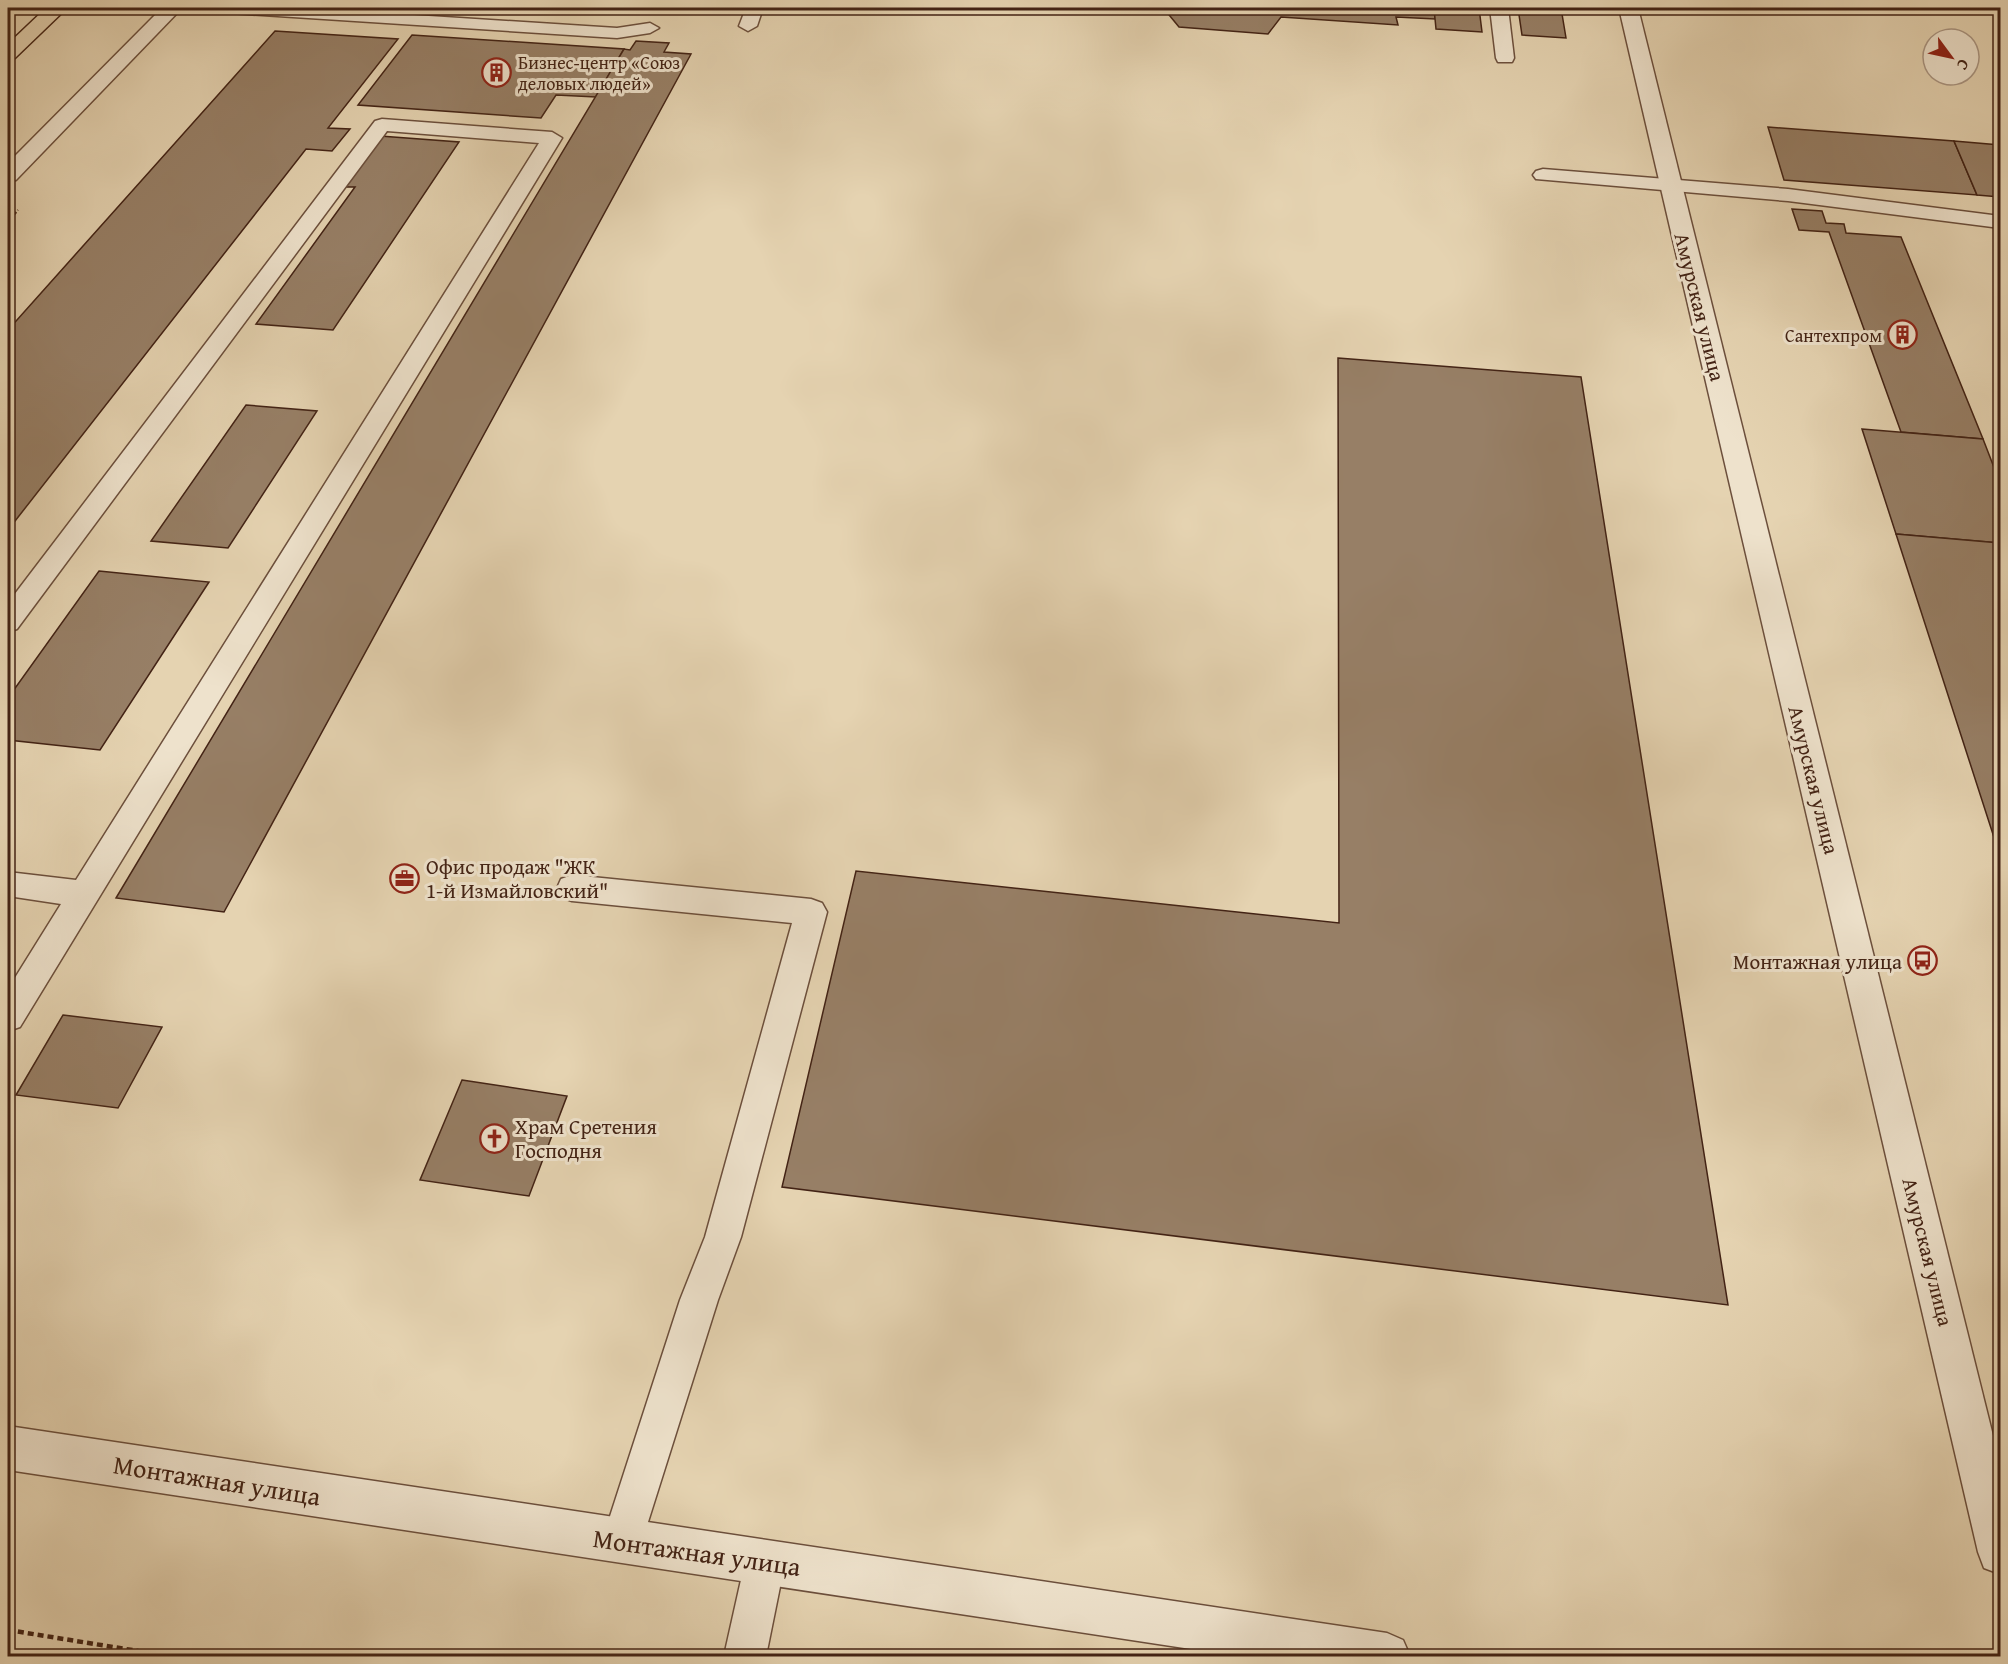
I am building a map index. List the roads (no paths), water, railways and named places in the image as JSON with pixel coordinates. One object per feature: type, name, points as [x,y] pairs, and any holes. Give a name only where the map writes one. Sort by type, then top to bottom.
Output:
[{"type":"main road","points":[[8,54],[57,8]]},
{"type":"street","points":[[8,175],[172,8]]},
{"type":"street","name":"Амурская улица","points":[[1628,8],[2001,1552]]},
{"type":"street","name":"Монтажная улица","points":[[8,1448],[1387,1656]]},
{"type":"lane","points":[[230,8],[617,33],[650,28]]},
{"type":"lane","points":[[748,26],[754,8]]},
{"type":"lane","points":[[1498,8],[1505,58]]},
{"type":"lane","points":[[8,622],[382,125],[552,138],[8,1017]]},
{"type":"lane","points":[[1543,175],[1788,195],[2001,222]]},
{"type":"lane","points":[[8,884],[84,894]]},
{"type":"lane","points":[[572,888],[811,912],[723,1237],[699,1300],[622,1541]]},
{"type":"lane","points":[[745,1656],[765,1562]]},
{"type":"place","name":"Бизнес-центр «Союз деловых людей»","points":[[497,72]]},
{"type":"place","name":"Сантехпром","points":[[1903,335]]},
{"type":"place","name":"Офис продаж \"ЖК 1-й Измайловский\"","points":[[405,878]]},
{"type":"place","name":"Монтажная улица","points":[[1923,961]]},
{"type":"place","name":"Храм Сретения Господня","points":[[494,1138]]}]
